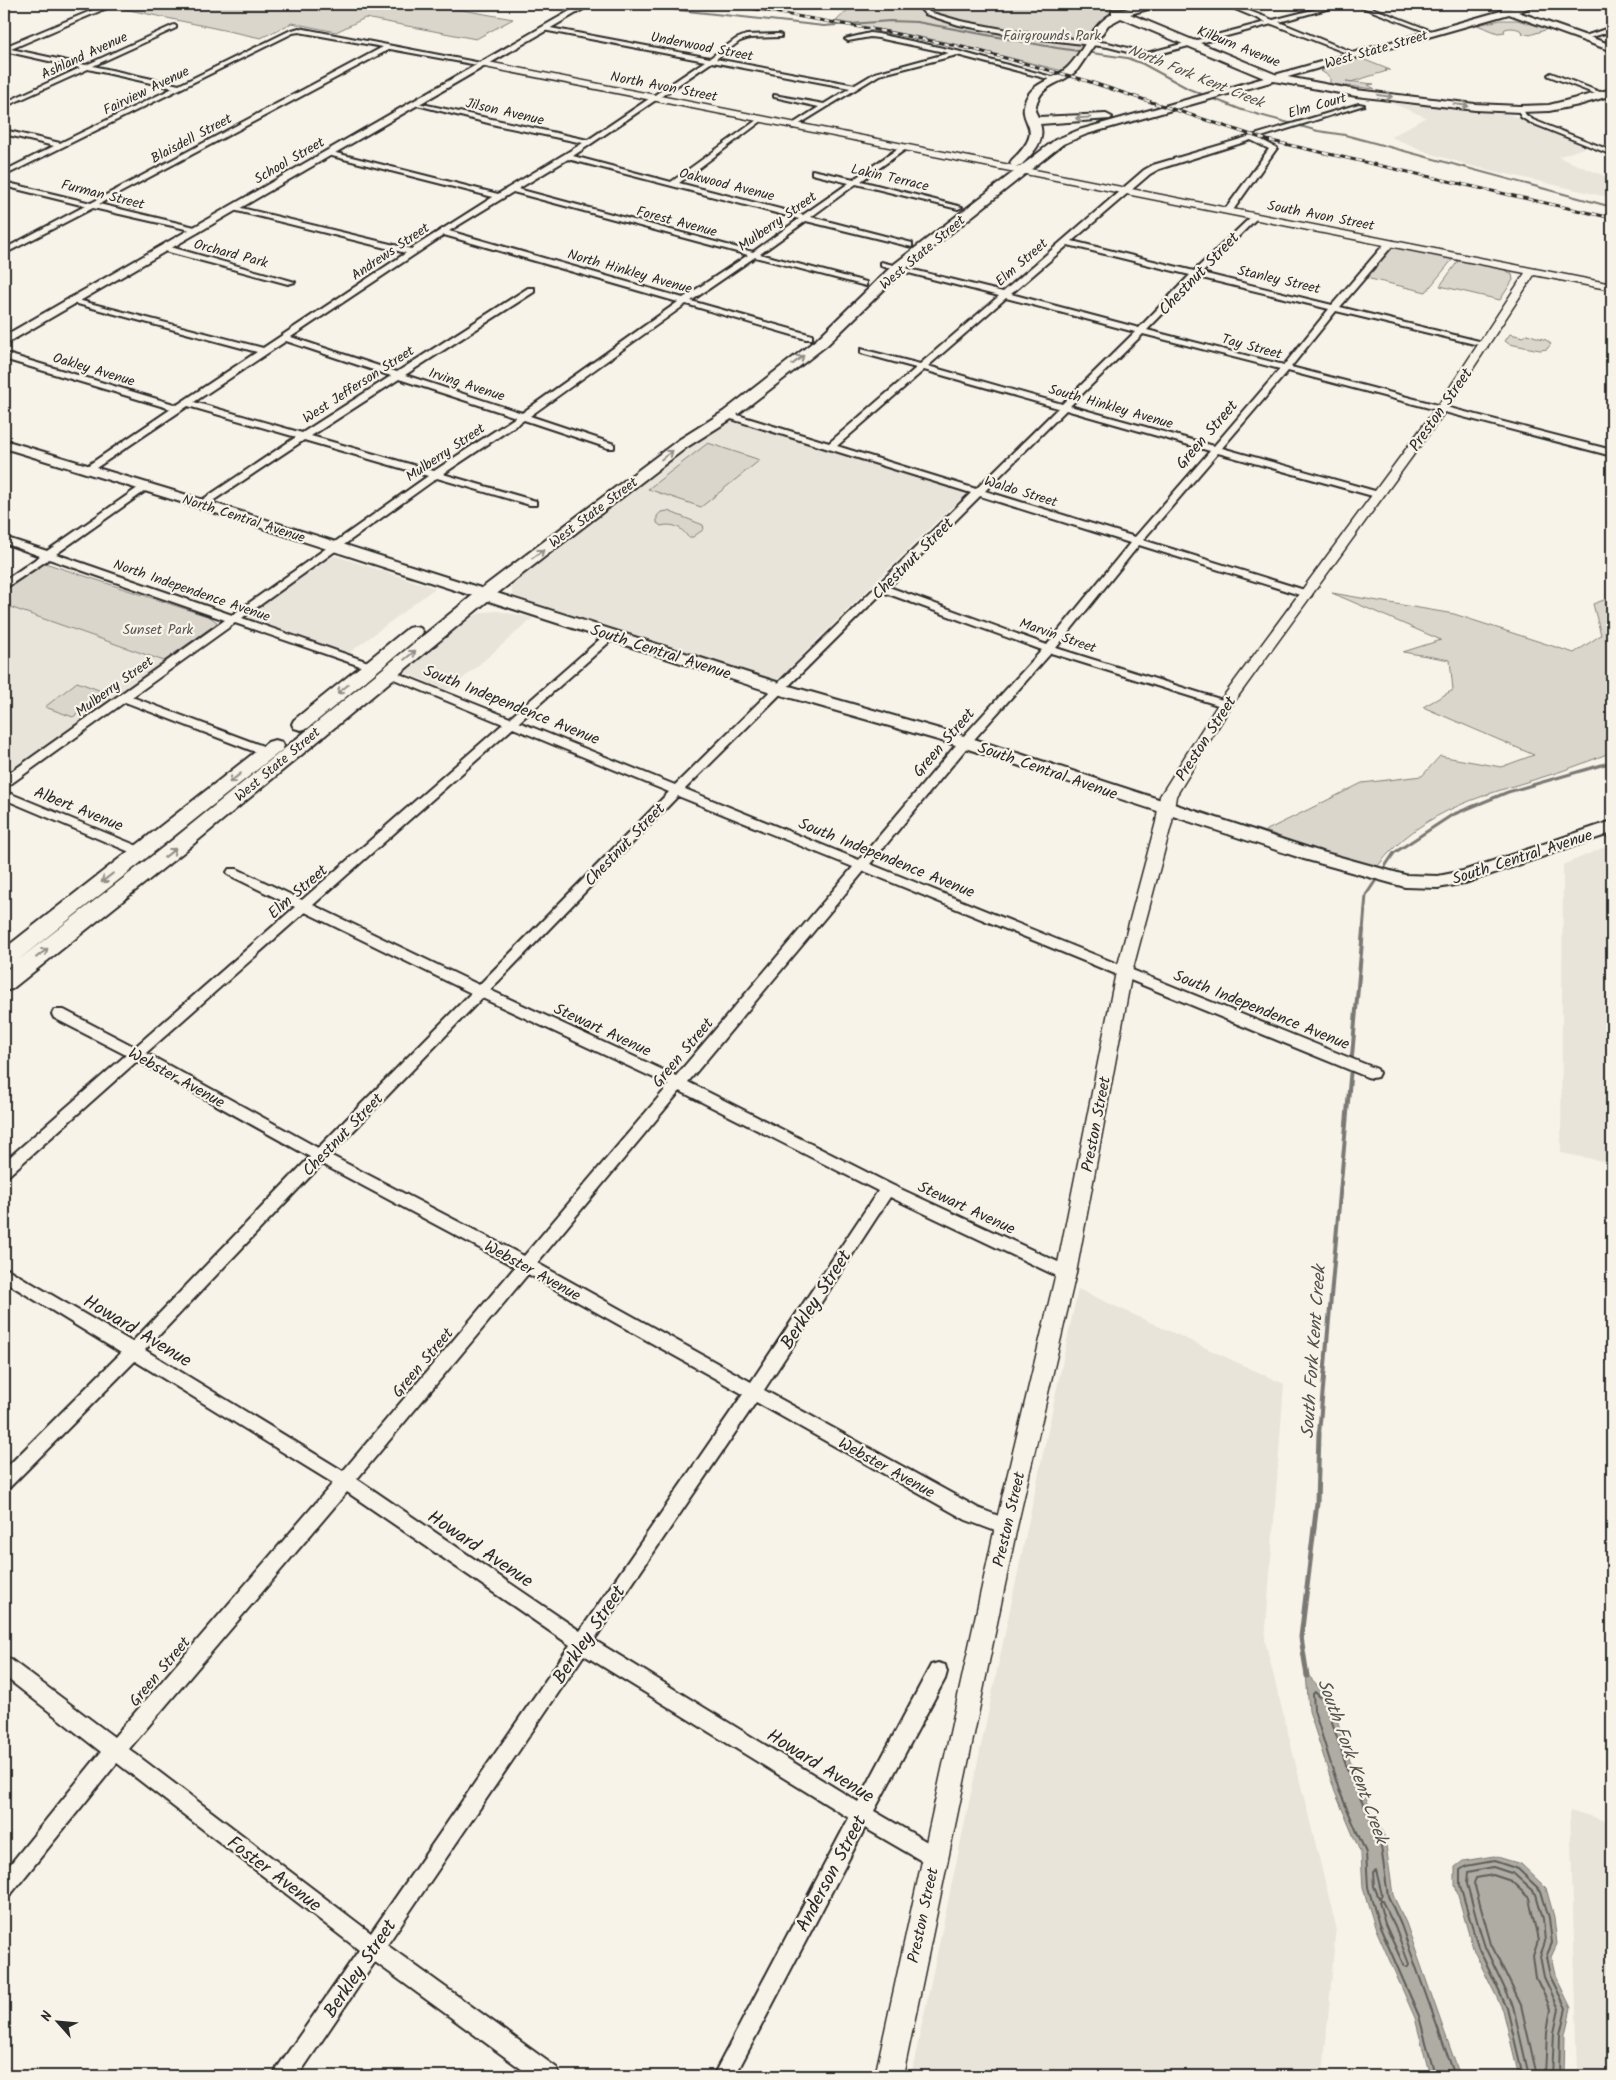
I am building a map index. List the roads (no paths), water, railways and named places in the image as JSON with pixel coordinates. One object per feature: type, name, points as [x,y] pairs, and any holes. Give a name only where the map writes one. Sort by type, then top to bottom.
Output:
[{"type":"main road","name":"School Street","points":[[4,341],[588,4]]},
{"type":"main road","name":"Kilburn Avenue","points":[[1108,4],[1191,43],[1274,78],[1356,93],[1475,107],[1520,109]]},
{"type":"main road","points":[[1061,76],[1087,49],[1116,8],[1155,4]]},
{"type":"main road","name":"West State Street","points":[[7,972],[141,852],[267,752],[484,595],[674,450],[728,415],[822,342],[846,321],[909,245],[958,206],[1059,142],[1149,114],[1535,4]]},
{"type":"main road","points":[[1490,5],[1612,48]]},
{"type":"main road","name":"West State Street","points":[[438,614],[646,454],[737,393],[830,319],[863,284],[891,266],[1017,169],[1034,146],[1036,131],[1029,111],[1033,93],[1041,86],[1061,76]]},
{"type":"main road","points":[[1215,96],[1277,88],[1356,93]]},
{"type":"main road","points":[[1520,109],[1558,106],[1608,94]]},
{"type":"main road","points":[[1034,121],[1149,114]]},
{"type":"main road","name":"North Central Avenue","points":[[6,446],[202,504],[484,595]]},
{"type":"main road","name":"South Central Avenue","points":[[484,595],[780,689],[965,742],[1167,810],[1352,868],[1405,881],[1438,882],[1465,878],[1612,827]]},
{"type":"main road","name":"West State Street","points":[[7,972],[178,846],[379,670],[423,625]]},
{"type":"street","points":[[919,4],[927,13],[959,23],[1087,49],[1119,47],[1147,54],[1342,4]]},
{"type":"street","points":[[1226,4],[1356,55]]},
{"type":"street","points":[[1357,4],[1434,33]]},
{"type":"street","points":[[4,49],[105,7]]},
{"type":"street","name":"Ashland Avenue","points":[[4,105],[174,27]]},
{"type":"street","points":[[1582,38],[1612,28]]},
{"type":"street","name":"Underwood Street","points":[[545,29],[855,87]]},
{"type":"street","name":"North Avon Street","points":[[299,30],[484,64],[1017,169]]},
{"type":"street","name":"Fairview Avenue","points":[[4,174],[291,32],[299,30]]},
{"type":"street","points":[[848,39],[870,35],[1061,76]]},
{"type":"street","name":"Andrews Street","points":[[87,470],[412,252],[500,196],[567,157],[743,38],[779,36]]},
{"type":"street","name":"Blaisdell Street","points":[[4,252],[390,46]]},
{"type":"street","points":[[4,49],[179,87]]},
{"type":"street","points":[[793,126],[877,74],[957,53]]},
{"type":"street","points":[[1551,75],[1608,94]]},
{"type":"street","points":[[776,96],[824,106]]},
{"type":"street","name":"Jilson Avenue","points":[[415,103],[496,123],[589,142]]},
{"type":"street","name":"Elm Court","points":[[1252,138],[1361,105]]},
{"type":"street","points":[[1520,109],[1523,116],[1531,121],[1612,153]]},
{"type":"street","points":[[673,184],[761,119]]},
{"type":"street","points":[[4,132],[62,146]]},
{"type":"street","points":[[1228,211],[1273,148],[1252,138]]},
{"type":"street","name":"Elm Street","points":[[830,447],[1147,172],[1156,167],[1252,138]]},
{"type":"street","name":"Mulberry Street","points":[[4,782],[435,475],[523,417],[807,218],[904,147]]},
{"type":"street","points":[[331,153],[500,196]]},
{"type":"street","name":"Oakwood Avenue","points":[[567,157],[909,245]]},
{"type":"street","name":"South Avon Street","points":[[1017,169],[1612,287]]},
{"type":"street","name":"Lakin Terrace","points":[[815,172],[958,206]]},
{"type":"street","name":"Furman Street","points":[[4,184],[196,230]]},
{"type":"street","name":"Forest Avenue","points":[[513,190],[863,284]]},
{"type":"street","points":[[236,208],[412,252]]},
{"type":"street","name":"Chestnut Street","points":[[4,1481],[133,1352],[320,1156],[677,790],[883,588],[1254,216]]},
{"type":"street","name":"North Hinkley Avenue","points":[[443,232],[809,337]]},
{"type":"street","name":"Stanley Street","points":[[1066,242],[1484,345]]},
{"type":"street","name":"Green Street","points":[[4,1887],[115,1750],[345,1481],[965,742],[1049,648],[1136,541],[1285,369],[1390,243]]},
{"type":"street","name":"Orchard Park","points":[[164,248],[290,282]]},
{"type":"street","name":"Tay Street","points":[[891,266],[1442,408],[1612,454]]},
{"type":"street","name":"Preston Street","points":[[888,2076],[1006,1527],[1066,1273],[1124,972],[1167,810],[1168,796],[1225,704],[1442,408],[1531,271]]},
{"type":"street","name":"West Jefferson Street","points":[[202,504],[531,290]]},
{"type":"street","points":[[73,300],[264,351]]},
{"type":"street","name":"Irving Avenue","points":[[286,338],[611,446]]},
{"type":"street","name":"South Hinkley Avenue","points":[[864,351],[1379,495]]},
{"type":"street","name":"Oakley Avenue","points":[[4,356],[177,408]]},
{"type":"street","points":[[187,403],[533,503]]},
{"type":"street","name":"Waldo Street","points":[[728,415],[1306,594]]},
{"type":"street","points":[[4,586],[145,487]]},
{"type":"street","name":"North Independence Avenue","points":[[4,540],[379,670]]},
{"type":"street","name":"Marvin Street","points":[[883,588],[1049,648],[1225,704]]},
{"type":"street","name":"Elm Street","points":[[4,1171],[611,635]]},
{"type":"street","name":"South Independence Avenue","points":[[379,670],[1372,1073]]},
{"type":"street","points":[[122,697],[267,752]]},
{"type":"street","name":"Albert Avenue","points":[[4,795],[141,852]]},
{"type":"street","name":"Stewart Avenue","points":[[233,872],[481,992],[679,1084],[888,1190],[1066,1273]]},
{"type":"street","name":"Webster Avenue","points":[[59,1014],[136,1054],[320,1156],[526,1265],[972,1514],[1006,1527]]},
{"type":"street","name":"Berkley Street","points":[[285,2076],[753,1393],[888,1190]]},
{"type":"street","name":"Howard Avenue","points":[[4,1273],[345,1481],[582,1643],[861,1815],[934,1857]]},
{"type":"street","name":"Foster Avenue","points":[[4,1665],[373,1948],[549,2076]]},
{"type":"street","name":"Anderson Street","points":[[724,2076],[938,1672]]},
{"type":"water","points":[[1306,1673],[1331,1700],[1354,1774],[1385,1838],[1393,1895],[1406,1923],[1460,2076],[1430,2076],[1415,2018],[1375,1927],[1363,1888],[1361,1854],[1335,1792],[1309,1711]]},
{"type":"water","points":[[1494,1856],[1521,1864],[1546,1888],[1554,1917],[1557,1944],[1551,1957],[1555,1975],[1571,2008],[1565,2034],[1564,2076],[1519,2076],[1503,2010],[1474,1951],[1455,1885],[1455,1867],[1463,1861]]},
{"type":"waterway","name":"North Fork Kent Creek","points":[[643,4],[678,10],[824,26],[890,21],[917,22],[1057,48],[1127,58],[1143,64],[1189,89],[1242,110],[1318,131],[1345,135],[1612,207]]},
{"type":"waterway","name":"South Fork Kent Creek","points":[[1363,931],[1366,895],[1394,853],[1452,815],[1508,792],[1612,762]]},
{"type":"waterway","name":"South Fork Kent Creek","points":[[1319,1434],[1363,930]]},
{"type":"waterway","name":"South Fork Kent Creek","points":[[1307,1676],[1301,1637],[1317,1503],[1319,1433]]},
{"type":"railway","points":[[727,4],[882,31],[976,50],[1081,79],[1267,140],[1612,218]]},
{"type":"park label","name":"Fairgrounds Park","points":[[1052,35]]},
{"type":"park label","name":"Sunset Park","points":[[158,629]]}]
